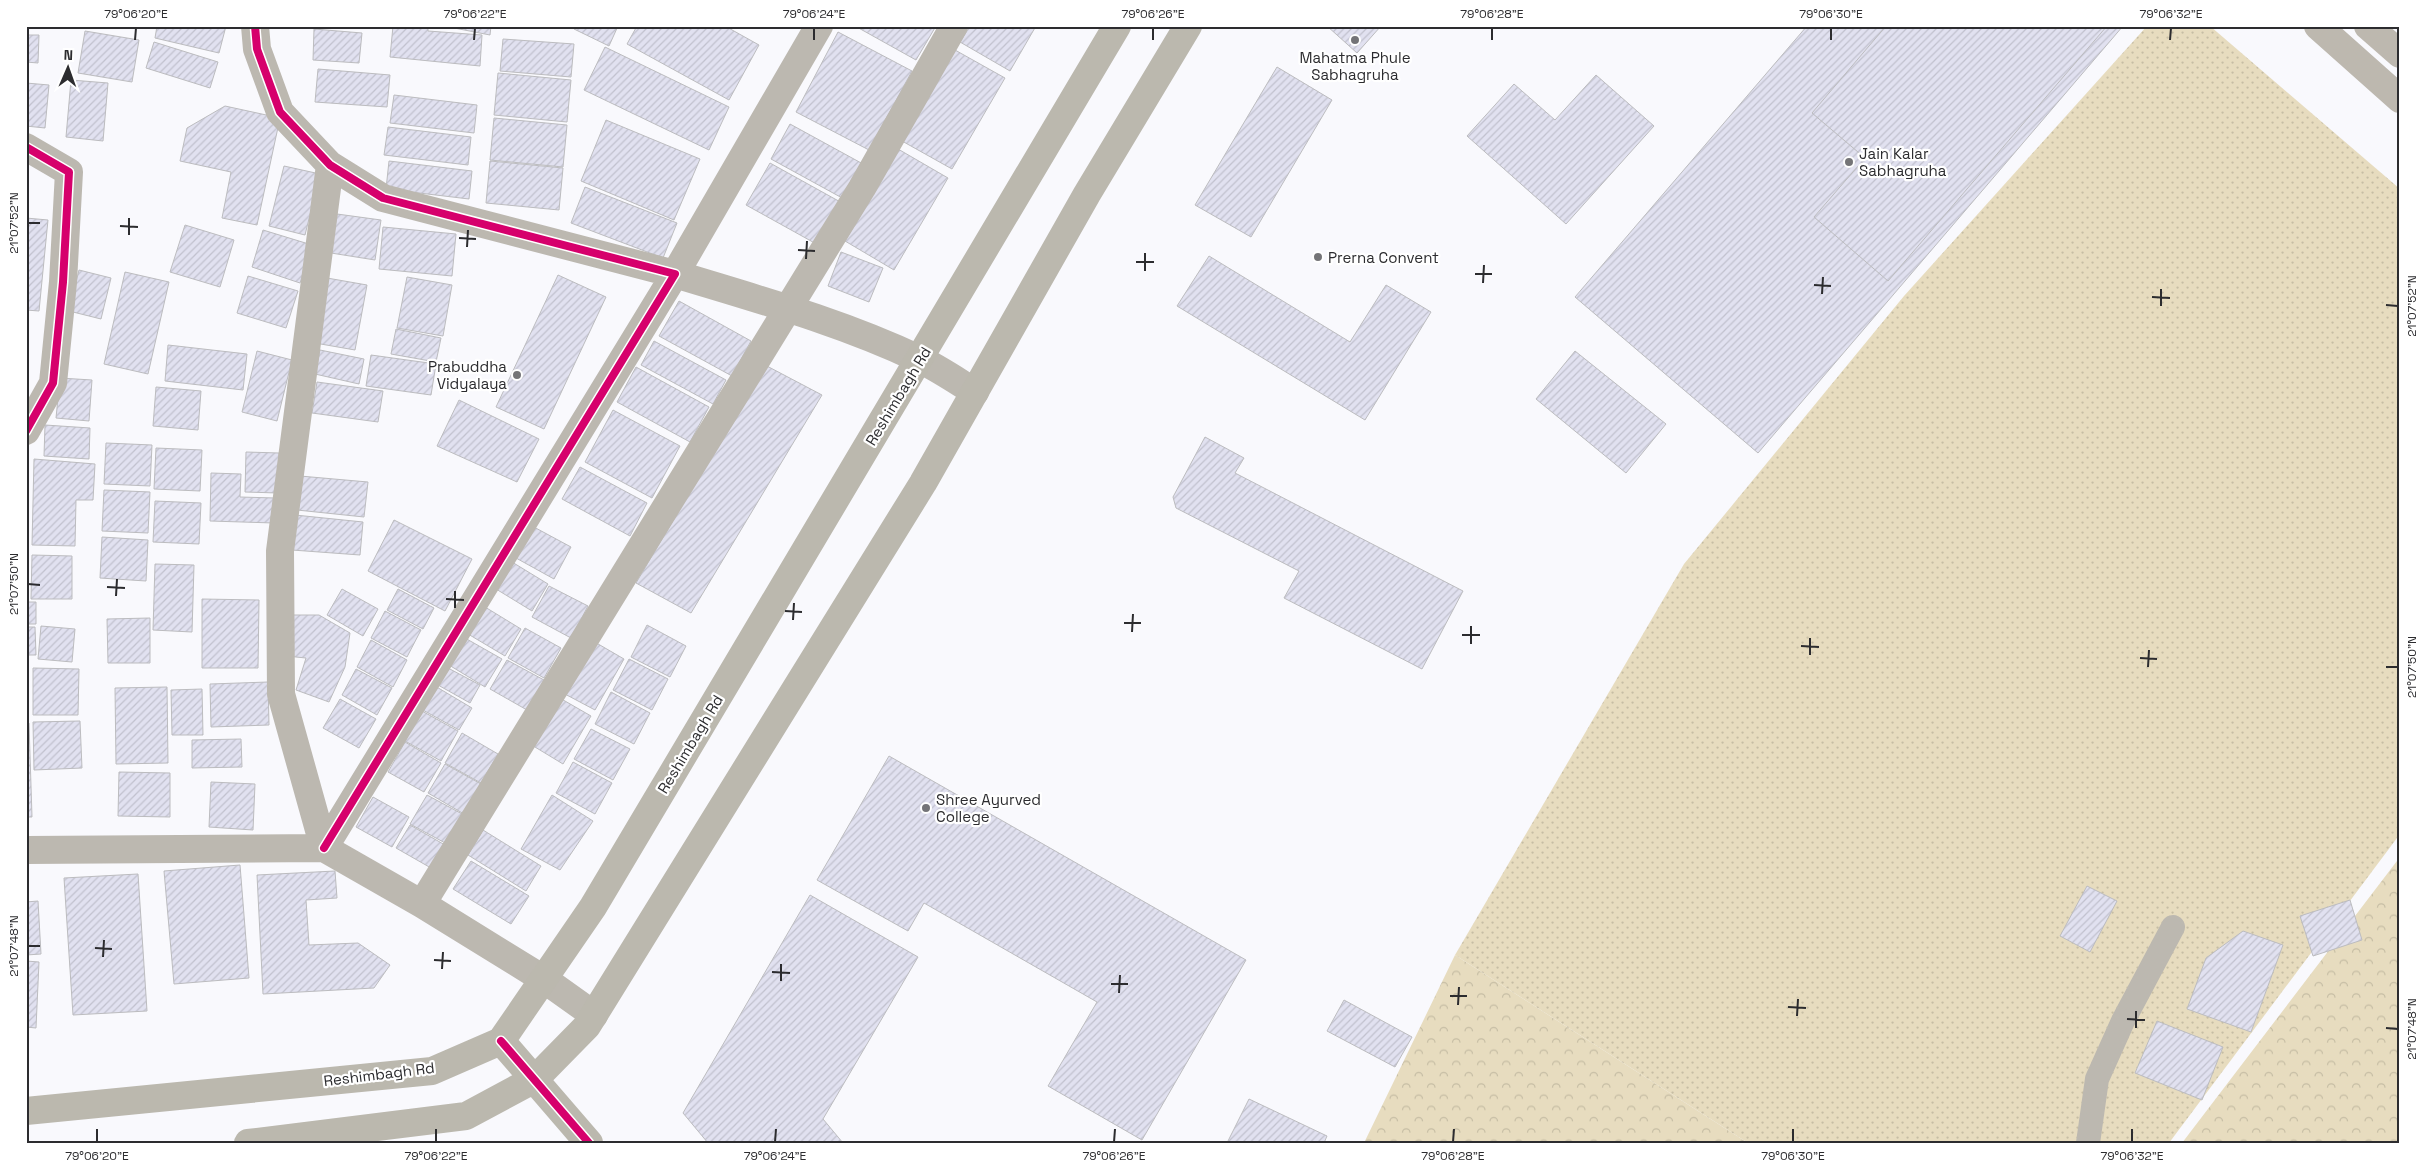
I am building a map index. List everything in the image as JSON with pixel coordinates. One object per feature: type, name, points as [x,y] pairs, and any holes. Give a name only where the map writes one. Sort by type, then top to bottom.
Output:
[{"type":"main road","name":"Reshimbagh Rd","points":[[26,1112],[432,1071],[501,1041],[545,980],[593,906],[1117,26]]},
{"type":"main road","points":[[248,1143],[466,1116],[535,1080],[587,1026],[908,508],[1087,194],[1188,26]]},
{"type":"main road","points":[[2318,26],[2400,99]]},
{"type":"main road","points":[[2368,26],[2400,54]]},
{"type":"main road","points":[[501,1041],[589,1143]]},
{"type":"street","points":[[255,26],[257,49],[280,112],[330,165],[383,198],[675,274],[786,308],[920,359],[975,392]]},
{"type":"street","points":[[324,848],[675,274],[819,26]]},
{"type":"street","points":[[422,904],[786,308],[862,188],[954,26]]},
{"type":"street","points":[[26,147],[69,172],[63,282],[53,383],[26,431]]},
{"type":"street","points":[[324,848],[281,694],[280,551],[330,165]]},
{"type":"street","points":[[26,850],[324,848],[422,904],[545,980],[594,1014]]},
{"type":"lane","points":[[2088,1143],[2097,1079],[2123,1021],[2173,927]]},
{"type":"green space","points":[[2147,26],[2210,26],[2400,189],[2400,834],[2169,1143],[1748,1143],[1455,955],[1684,564],[1904,296]]},
{"type":"green space","points":[[2400,857],[2400,1143],[2182,1143]]},
{"type":"green space","points":[[1455,955],[1748,1143],[1364,1143]]},
{"type":"building","points":[[157,26],[226,26],[219,53],[155,38]]},
{"type":"building","points":[[393,26],[428,26],[428,31],[482,35],[480,66],[390,57]]},
{"type":"building","points":[[444,26],[491,26],[490,35]]},
{"type":"building","points":[[576,26],[618,26],[609,46],[574,29]]},
{"type":"building","points":[[637,26],[683,26],[686,28],[687,26],[725,26],[759,45],[729,100],[627,44]]},
{"type":"building","points":[[855,26],[936,26],[916,60]]},
{"type":"building","points":[[970,26],[1036,26],[1010,71],[960,42]]},
{"type":"building","name":"Mahatma Phule Sabhagruha","points":[[1327,26],[1381,26],[1357,53]]},
{"type":"building","name":"Jain Kalar Sabhagruha","points":[[1807,26],[2123,26],[1758,453],[1575,297]]},
{"type":"building","points":[[1886,26],[2107,26],[1888,281],[1814,217],[1865,158],[1812,113]]},
{"type":"building","points":[[314,29],[362,33],[359,63],[313,60]]},
{"type":"building","points":[[85,31],[139,40],[132,82],[78,73]]},
{"type":"building","points":[[838,32],[912,71],[869,150],[796,112]]},
{"type":"building","points":[[26,35],[39,35],[38,63],[26,62]]},
{"type":"building","points":[[503,39],[574,44],[571,77],[500,71]]},
{"type":"building","points":[[154,42],[218,62],[210,88],[146,68]]},
{"type":"building","points":[[605,47],[729,107],[709,150],[584,90]]},
{"type":"building","points":[[955,50],[1005,78],[952,169],[902,141]]},
{"type":"building","points":[[1277,67],[1332,100],[1251,237],[1195,205]]},
{"type":"building","points":[[318,69],[390,75],[387,107],[315,102]]},
{"type":"building","points":[[498,73],[571,80],[567,122],[494,115]]},
{"type":"building","points":[[1596,75],[1654,126],[1566,224],[1467,136],[1514,84],[1555,120]]},
{"type":"building","points":[[71,80],[108,83],[103,141],[66,137]]},
{"type":"building","points":[[26,83],[49,85],[45,128],[26,126]]},
{"type":"building","points":[[394,95],[477,105],[474,133],[390,123]]},
{"type":"building","points":[[225,106],[280,118],[257,225],[222,218],[231,172],[180,161],[187,128]]},
{"type":"building","points":[[494,118],[567,125],[563,167],[490,160]]},
{"type":"building","points":[[606,120],[700,159],[674,220],[581,181]]},
{"type":"building","points":[[790,124],[863,164],[844,199],[771,159]]},
{"type":"building","points":[[388,127],[471,137],[468,165],[384,155]]},
{"type":"building","points":[[898,149],[948,178],[894,270],[845,241]]},
{"type":"building","points":[[389,161],[472,171],[469,199],[386,189]]},
{"type":"building","points":[[490,161],[563,168],[559,210],[486,203]]},
{"type":"building","points":[[770,163],[844,204],[820,246],[746,205]]},
{"type":"building","points":[[284,166],[320,174],[305,235],[269,226]]},
{"type":"building","points":[[585,187],[677,223],[663,258],[571,223]]},
{"type":"building","points":[[337,214],[381,220],[375,260],[331,253]]},
{"type":"building","points":[[26,218],[48,220],[39,311],[26,310]]},
{"type":"building","points":[[185,225],[234,240],[220,287],[170,272]]},
{"type":"building","points":[[383,227],[456,234],[452,276],[379,269]]},
{"type":"building","points":[[263,230],[312,245],[300,283],[252,267]]},
{"type":"building","points":[[841,252],[883,268],[869,302],[828,286]]},
{"type":"building","points":[[1209,256],[1350,342],[1386,285],[1431,312],[1365,420],[1177,306]]},
{"type":"building","points":[[79,270],[111,278],[101,319],[69,311]]},
{"type":"building","points":[[125,272],[169,282],[148,374],[104,364]]},
{"type":"building","points":[[558,275],[606,297],[544,429],[496,407]]},
{"type":"building","points":[[248,276],[298,291],[286,328],[237,313]]},
{"type":"building","points":[[407,277],[452,285],[443,336],[397,328]]},
{"type":"building","points":[[327,278],[367,285],[355,350],[315,343]]},
{"type":"building","points":[[679,301],[751,341],[732,376],[659,336]]},
{"type":"building","points":[[396,329],[441,338],[436,362],[391,354]]},
{"type":"building","points":[[654,341],[726,380],[713,404],[641,365]]},
{"type":"building","points":[[168,345],[247,354],[243,390],[165,381]]},
{"type":"building","points":[[320,350],[364,359],[359,384],[315,374]]},
{"type":"building","points":[[257,351],[292,360],[277,421],[242,412]]},
{"type":"building","points":[[1575,351],[1666,424],[1626,473],[1536,399]]},
{"type":"building","points":[[371,355],[436,364],[431,395],[366,386]]},
{"type":"building","points":[[765,365],[822,395],[691,613],[636,583]]},
{"type":"building","points":[[636,367],[709,407],[690,442],[617,402]]},
{"type":"building","points":[[60,378],[92,380],[89,421],[56,418]]},
{"type":"building","points":[[317,382],[383,391],[378,422],[312,413]]},
{"type":"building","points":[[156,387],[201,391],[198,430],[153,426]]},
{"type":"building","points":[[459,400],[539,439],[517,482],[437,446]]},
{"type":"building","points":[[613,410],[680,446],[652,498],[585,462]]},
{"type":"building","points":[[45,425],[90,428],[89,459],[44,456]]},
{"type":"building","points":[[1205,437],[1244,458],[1235,473],[1463,591],[1422,669],[1284,598],[1299,571],[1176,508],[1173,497]]},
{"type":"building","points":[[106,443],[152,445],[150,486],[104,484]]},
{"type":"building","points":[[156,448],[202,450],[200,491],[154,489]]},
{"type":"building","points":[[246,452],[279,453],[278,493],[245,492]]},
{"type":"building","points":[[34,459],[95,464],[93,500],[76,500],[75,546],[32,545]]},
{"type":"building","points":[[580,467],[647,503],[630,536],[562,499]]},
{"type":"building","points":[[211,473],[241,474],[240,497],[275,498],[274,523],[210,521]]},
{"type":"building","points":[[300,476],[368,482],[364,517],[297,510]]},
{"type":"building","points":[[104,490],[150,492],[148,533],[102,531]]},
{"type":"building","points":[[155,501],[201,503],[199,544],[153,542]]},
{"type":"building","points":[[295,515],[363,522],[360,555],[292,550]]},
{"type":"building","points":[[394,520],[472,559],[445,611],[368,571]]},
{"type":"building","points":[[532,526],[571,547],[554,579],[516,558]]},
{"type":"building","points":[[102,537],[148,540],[146,581],[100,578]]},
{"type":"building","points":[[32,555],[72,556],[72,599],[31,599]]},
{"type":"building","points":[[512,562],[548,584],[532,611],[496,589]]},
{"type":"building","points":[[155,564],[194,565],[192,632],[153,630]]},
{"type":"building","points":[[549,586],[588,606],[571,638],[532,617]]},
{"type":"building","points":[[342,589],[378,609],[363,636],[327,615]]},
{"type":"building","points":[[398,589],[434,608],[423,629],[387,610]]},
{"type":"building","points":[[202,599],[259,600],[258,668],[202,668]]},
{"type":"building","points":[[26,602],[36,602],[36,624],[26,624]]},
{"type":"building","points":[[485,607],[521,629],[505,656],[468,634]]},
{"type":"building","points":[[385,611],[421,630],[407,657],[371,638]]},
{"type":"building","points":[[286,615],[319,615],[350,633],[345,667],[329,702],[296,690],[306,658],[286,656]]},
{"type":"building","points":[[150,618],[150,663],[108,663],[107,619]]},
{"type":"building","points":[[647,625],[686,646],[670,677],[631,657]]},
{"type":"building","points":[[41,626],[75,629],[72,662],[38,659]]},
{"type":"building","points":[[26,627],[35,627],[36,655],[26,655]]},
{"type":"building","points":[[525,628],[561,648],[544,678],[508,658]]},
{"type":"building","points":[[465,638],[502,659],[485,687],[449,665]]},
{"type":"building","points":[[371,640],[407,660],[393,687],[357,667]]},
{"type":"building","points":[[593,641],[624,659],[595,710],[563,693]]},
{"type":"building","points":[[629,659],[668,679],[652,710],[613,690]]},
{"type":"building","points":[[27,660],[28,718],[26,718]]},
{"type":"building","points":[[507,660],[544,680],[527,710],[490,689]]},
{"type":"building","points":[[33,668],[79,669],[78,715],[33,715]]},
{"type":"building","points":[[448,668],[480,685],[470,703],[438,685]]},
{"type":"building","points":[[356,669],[392,688],[377,715],[342,695]]},
{"type":"building","points":[[268,682],[269,725],[211,727],[210,684]]},
{"type":"building","points":[[435,686],[472,708],[459,730],[421,709]]},
{"type":"building","points":[[167,687],[168,763],[116,764],[115,688]]},
{"type":"building","points":[[202,689],[203,735],[172,735],[171,690]]},
{"type":"building","points":[[611,692],[650,713],[634,744],[595,724]]},
{"type":"building","points":[[558,697],[591,716],[563,764],[530,744]]},
{"type":"building","points":[[340,699],[376,719],[359,748],[323,728]]},
{"type":"building","points":[[422,711],[458,731],[441,761],[405,741]]},
{"type":"building","points":[[80,721],[82,768],[34,770],[33,722]]},
{"type":"building","points":[[29,723],[32,817],[26,817],[26,724]]},
{"type":"building","points":[[591,729],[630,749],[613,780],[574,759]]},
{"type":"building","points":[[462,733],[498,754],[481,783],[445,763]]},
{"type":"building","points":[[241,739],[242,767],[192,768],[192,740]]},
{"type":"building","points":[[405,742],[441,763],[424,792],[388,772]]},
{"type":"building","points":[[889,756],[1246,960],[1142,1140],[1048,1086],[1097,1002],[924,903],[908,931],[817,880]]},
{"type":"building","points":[[573,762],[612,783],[595,814],[556,793]]},
{"type":"building","points":[[445,764],[481,784],[464,814],[428,793]]},
{"type":"building","points":[[119,772],[170,773],[170,817],[118,816]]},
{"type":"building","points":[[211,782],[255,784],[253,830],[209,827]]},
{"type":"building","points":[[427,795],[464,815],[447,844],[410,824]]},
{"type":"building","points":[[552,795],[593,821],[560,870],[521,849]]},
{"type":"building","points":[[373,797],[409,817],[392,847],[356,827]]},
{"type":"building","points":[[410,825],[445,845],[431,868],[396,848]]},
{"type":"building","points":[[483,830],[541,866],[526,891],[468,855]]},
{"type":"building","points":[[471,861],[529,896],[511,924],[453,889]]},
{"type":"building","points":[[240,865],[249,978],[174,984],[164,871]]},
{"type":"building","points":[[335,871],[337,898],[306,900],[309,945],[358,943],[390,965],[374,988],[263,994],[257,875]]},
{"type":"building","points":[[138,874],[147,1011],[73,1015],[64,878]]},
{"type":"building","points":[[2087,886],[2117,901],[2090,952],[2060,936]]},
{"type":"building","points":[[810,895],[918,957],[823,1119],[843,1143],[708,1143],[683,1113]]},
{"type":"building","points":[[2350,900],[2362,940],[2313,956],[2300,916]]},
{"type":"building","points":[[38,901],[41,954],[26,955],[26,902]]},
{"type":"building","points":[[2243,931],[2283,945],[2251,1032],[2187,1009],[2206,958]]},
{"type":"building","points":[[26,961],[39,962],[36,1028],[26,1027]]},
{"type":"building","points":[[1344,1000],[1412,1037],[1395,1067],[1327,1031]]},
{"type":"building","points":[[2157,1021],[2223,1047],[2202,1100],[2135,1073]]},
{"type":"building","points":[[1249,1099],[1327,1136],[1324,1143],[1227,1143]]},
{"type":"cycle path","points":[[255,26],[257,49],[280,112],[330,165],[383,198],[675,274],[324,848]]},
{"type":"cycle path","points":[[26,147],[69,172],[63,282],[53,383],[26,431]]},
{"type":"cycle path","points":[[501,1041],[589,1143]]},
{"type":"place","name":"Mahatma Phule Sabhagruha","points":[[1355,40]]},
{"type":"place","name":"Jain Kalar Sabhagruha","points":[[1849,162]]},
{"type":"place","name":"Prerna Convent","points":[[1318,257]]},
{"type":"place","name":"Prabuddha Vidyalaya","points":[[517,375]]},
{"type":"place","name":"Shree Ayurved College","points":[[926,808]]}]
